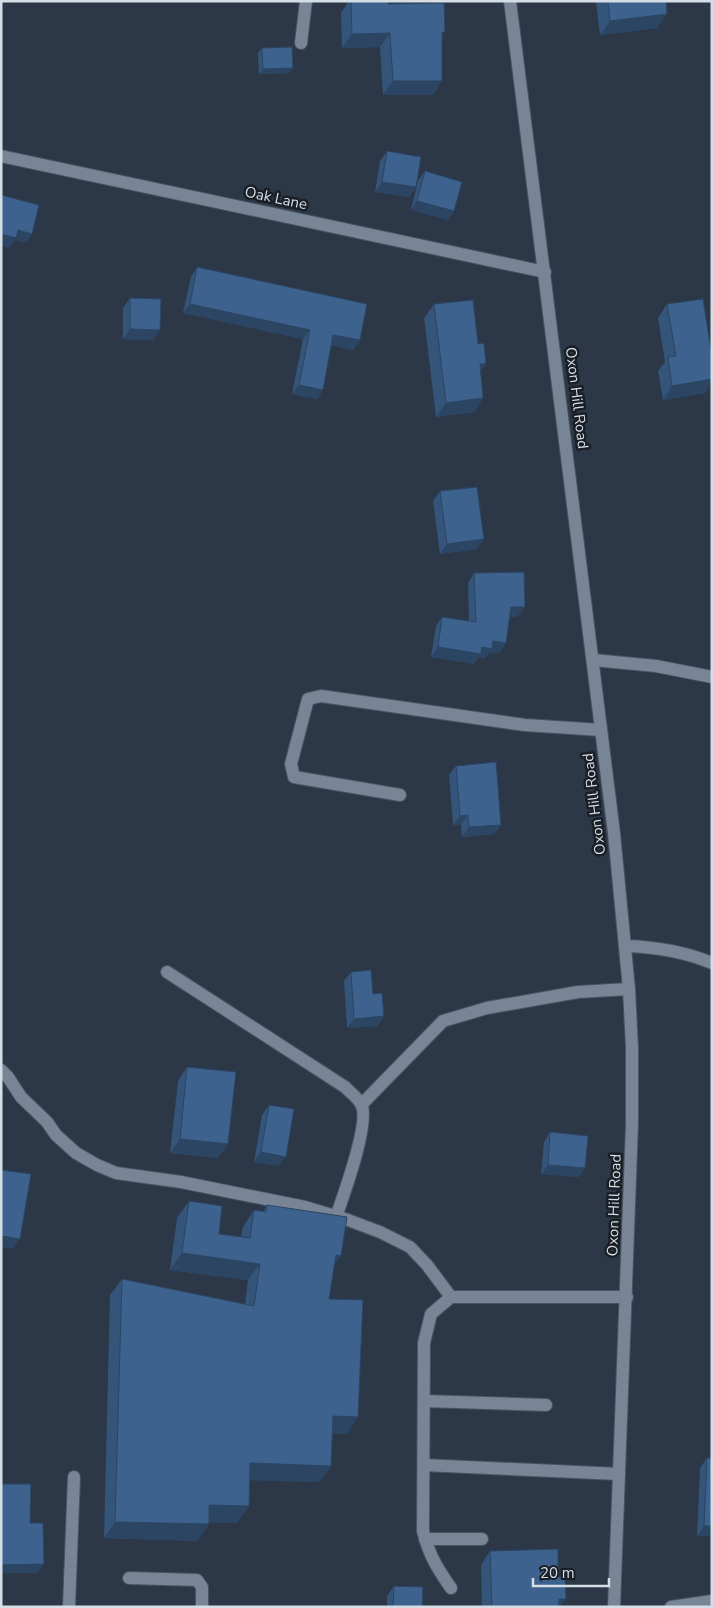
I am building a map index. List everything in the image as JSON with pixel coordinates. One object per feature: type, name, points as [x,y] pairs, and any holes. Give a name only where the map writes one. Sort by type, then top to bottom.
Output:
[{"type":"street","points":[[300,42],[306,1]]},
{"type":"street","name":"Oxon Hill Road","points":[[510,1],[593,660],[626,946],[629,989],[632,1048],[632,1124],[614,1607]]},
{"type":"street","name":"Oak Lane","points":[[1,156],[545,272]]},
{"type":"street","points":[[593,660],[656,666],[712,677]]},
{"type":"street","points":[[400,795],[294,777],[291,764],[308,699],[321,696],[525,725],[601,730]]},
{"type":"street","points":[[626,946],[659,948],[691,954],[712,963]]},
{"type":"street","points":[[167,972],[345,1087],[362,1104],[363,1122],[349,1178],[336,1216]]},
{"type":"street","points":[[362,1104],[443,1021],[487,1008],[578,992],[629,989]]},
{"type":"street","points":[[1,1070],[21,1097],[47,1122],[56,1135],[76,1153],[98,1165],[116,1173],[181,1182],[305,1208],[336,1216],[380,1232],[410,1247],[427,1265],[451,1297]]},
{"type":"street","points":[[451,1588],[436,1567],[427,1549],[423,1531],[424,1343],[431,1314],[451,1297],[627,1297]]},
{"type":"street","points":[[424,1401],[546,1405]]},
{"type":"street","points":[[424,1465],[619,1474]]},
{"type":"street","points":[[69,1607],[74,1477]]},
{"type":"street","points":[[425,1539],[482,1539]]},
{"type":"street","points":[[129,1578],[197,1580],[202,1587],[202,1607]]},
{"type":"street","points":[[671,1607],[712,1601]]},
{"type":"building","points":[[351,1],[388,1],[388,4],[444,3],[445,32],[442,32],[442,81],[393,81],[390,33],[352,34]]},
{"type":"building","points":[[608,1],[666,1],[667,14],[610,21]]},
{"type":"building","points":[[292,47],[293,68],[263,69],[262,48]]},
{"type":"building","points":[[387,151],[421,157],[416,187],[382,182]]},
{"type":"building","points":[[425,171],[462,182],[454,211],[417,201]]},
{"type":"building","points":[[1,195],[39,205],[32,234],[18,230],[16,238],[1,234]]},
{"type":"building","points":[[197,267],[367,304],[360,340],[333,335],[323,390],[299,385],[310,330],[190,304]]},
{"type":"building","points":[[130,298],[161,299],[160,330],[130,329]]},
{"type":"building","points":[[703,299],[712,357],[712,379],[672,386],[668,357],[676,356],[667,304]]},
{"type":"building","points":[[473,300],[478,344],[484,343],[486,364],[480,364],[483,398],[446,403],[434,304]]},
{"type":"building","points":[[477,487],[484,539],[447,544],[440,491]]},
{"type":"building","points":[[524,572],[525,607],[511,607],[506,643],[493,641],[492,649],[482,647],[481,654],[438,647],[442,617],[476,622],[474,573]]},
{"type":"building","points":[[496,762],[501,825],[469,827],[468,815],[460,816],[456,766]]},
{"type":"building","points":[[371,970],[373,994],[382,993],[384,1016],[354,1019],[351,972]]},
{"type":"building","points":[[187,1067],[236,1072],[228,1144],[180,1139]]},
{"type":"building","points":[[269,1105],[294,1109],[286,1157],[261,1152]]},
{"type":"building","points":[[550,1132],[588,1136],[585,1168],[548,1165]]},
{"type":"building","points":[[1,1170],[31,1174],[20,1239],[1,1236]]},
{"type":"building","points":[[189,1201],[222,1206],[219,1234],[250,1238],[254,1210],[266,1212],[267,1205],[347,1217],[341,1256],[336,1255],[329,1299],[363,1300],[358,1417],[333,1416],[331,1466],[250,1463],[249,1506],[209,1505],[209,1524],[115,1522],[122,1279],[254,1306],[260,1264],[182,1253]]},
{"type":"building","points":[[707,1458],[712,1458],[712,1526],[704,1526]]},
{"type":"building","points":[[1,1484],[31,1484],[30,1523],[43,1523],[44,1564],[1,1565]]},
{"type":"building","points":[[558,1549],[558,1577],[565,1577],[566,1599],[559,1599],[559,1607],[492,1607],[490,1551]]},
{"type":"building","points":[[394,1586],[423,1587],[422,1607],[393,1607]]}]
